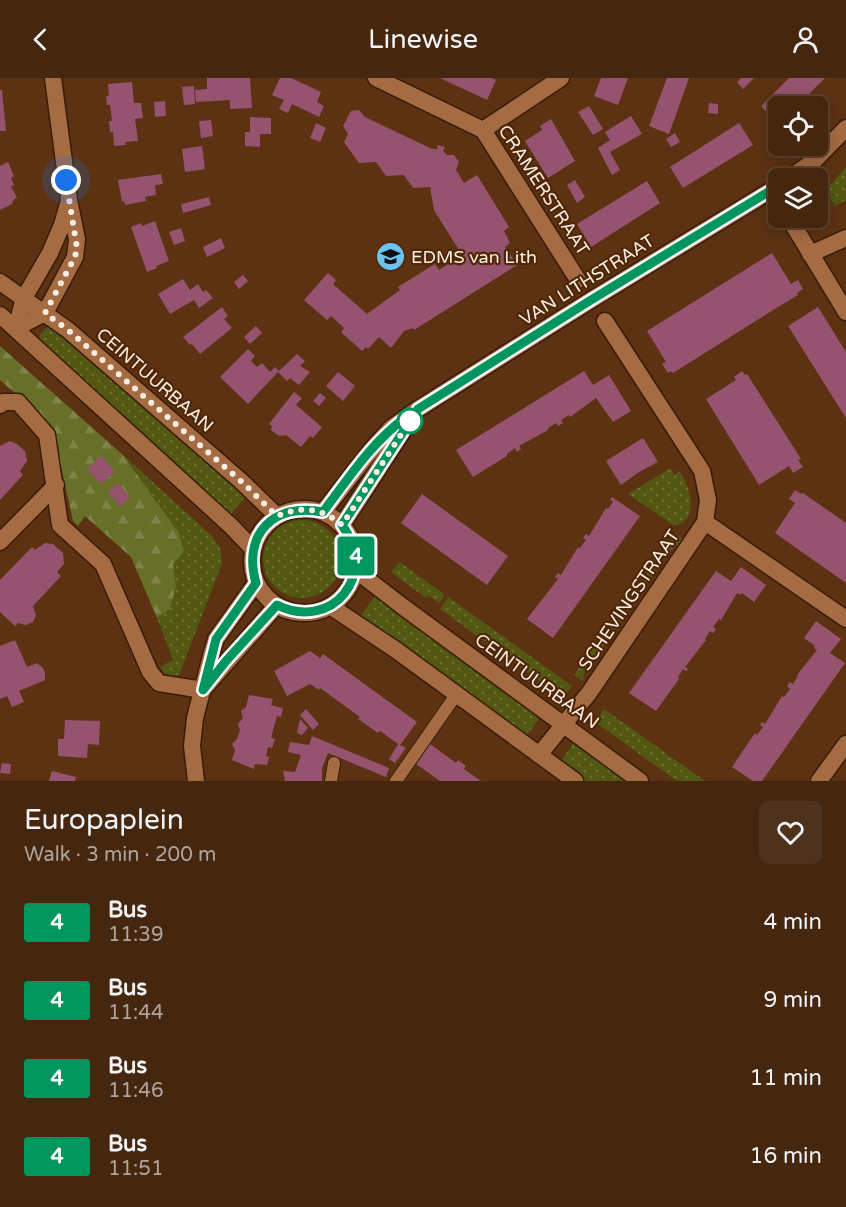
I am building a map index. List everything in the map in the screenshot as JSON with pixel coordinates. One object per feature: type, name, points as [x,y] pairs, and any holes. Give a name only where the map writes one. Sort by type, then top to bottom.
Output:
[{"type":"street","points":[[16,328],[45,313],[75,257],[76,239],[54,78]]},
{"type":"street","name":"CRAMERSTRAAT","points":[[376,78],[483,130],[578,280]]},
{"type":"street","points":[[483,130],[561,78]]},
{"type":"street","points":[[804,168],[813,162],[846,128]]},
{"type":"street","name":"VAN LITHSTRAAT","points":[[323,512],[372,449],[392,428],[418,409],[591,300],[768,197]]},
{"type":"street","points":[[16,328],[24,298],[53,246],[69,200]]},
{"type":"street","points":[[795,228],[846,312]]},
{"type":"street","points":[[810,254],[846,238]]},
{"type":"street","name":"CEINTUURBAAN","points":[[0,282],[77,337],[242,482],[277,516]]},
{"type":"street","points":[[0,315],[231,526],[253,549]]},
{"type":"street","points":[[605,321],[702,471],[708,500],[705,522],[846,619]]},
{"type":"street","points":[[0,405],[3,402],[18,402],[47,435],[60,525],[104,564],[150,672],[159,683],[203,690]]},
{"type":"street","name":"VAN LITHSTRAAT","points":[[342,525],[418,409]]},
{"type":"street","points":[[0,542],[56,485]]},
{"type":"street","points":[[306,508],[323,512],[342,525],[355,547],[356,567],[348,590],[330,606],[317,612],[288,611],[264,594],[256,583],[252,570],[253,549],[266,525],[277,516],[306,508]]},
{"type":"street","name":"SCHEVINGSTRAAT","points":[[539,755],[590,693],[705,522]]},
{"type":"street","name":"CEINTUURBAAN","points":[[356,567],[367,579],[402,606],[640,781]]},
{"type":"street","points":[[196,781],[192,746],[195,718],[216,639],[256,583]]},
{"type":"street","points":[[203,690],[277,605]]},
{"type":"street","points":[[330,606],[387,644],[575,781]]},
{"type":"street","points":[[819,781],[846,744]]},
{"type":"lane","points":[[396,781],[456,695]]},
{"type":"lane","points":[[331,781],[334,763]]},
{"type":"green space","points":[[846,167],[846,200],[835,206],[828,194],[828,188]]},
{"type":"green space","points":[[49,327],[57,328],[248,494],[230,515],[40,348],[40,336]]},
{"type":"green space","points":[[0,346],[123,455],[179,533],[184,552],[173,564],[176,587],[170,609],[157,618],[131,557],[85,516],[78,526],[73,521],[52,426],[0,380]]},
{"type":"green space","points":[[123,455],[211,535],[220,548],[222,564],[179,675],[168,675],[160,667],[173,660],[157,618],[170,609],[176,587],[173,564],[184,552],[179,533]]},
{"type":"green space","points":[[671,468],[674,475],[679,471],[683,477],[691,503],[687,518],[682,523],[673,525],[628,494]]},
{"type":"green space","points":[[302,520],[317,523],[329,532],[338,544],[341,559],[338,574],[329,586],[317,595],[302,598],[287,595],[275,586],[266,574],[263,559],[266,544],[275,532],[287,523]]},
{"type":"green space","points":[[675,534],[683,539],[679,546],[674,547],[664,559],[659,556]]},
{"type":"green space","points":[[656,561],[661,564],[636,599],[631,596]]},
{"type":"green space","points":[[400,562],[445,595],[439,603],[428,595],[426,598],[391,572]]},
{"type":"green space","points":[[376,595],[542,714],[525,738],[359,618]]},
{"type":"green space","points":[[448,597],[572,686],[563,698],[440,609]]},
{"type":"green space","points":[[628,600],[633,604],[608,639],[602,635]]},
{"type":"green space","points":[[599,639],[605,643],[584,673],[583,681],[574,675]]},
{"type":"green space","points":[[604,709],[705,781],[677,781],[595,722]]},
{"type":"green space","points":[[576,739],[634,781],[585,781],[560,763]]},
{"type":"building","points":[[207,78],[250,78],[252,108],[230,109],[230,100],[196,102],[195,90],[207,89]]},
{"type":"building","points":[[280,78],[291,78],[321,92],[317,102],[324,106],[319,117],[292,104],[288,113],[279,109],[284,100],[272,95]]},
{"type":"building","points":[[440,78],[492,78],[496,80],[487,100]]},
{"type":"building","points":[[601,78],[628,78],[618,105],[594,96]]},
{"type":"building","points":[[667,78],[689,78],[669,134],[649,126]]},
{"type":"building","points":[[741,78],[754,78],[743,89],[737,82]]},
{"type":"building","points":[[789,78],[825,78],[807,96],[771,96]]},
{"type":"building","points":[[132,82],[134,103],[141,103],[143,118],[135,119],[138,141],[114,146],[113,132],[110,132],[109,121],[112,121],[110,105],[107,105],[106,96],[109,96],[108,84]]},
{"type":"building","points":[[194,86],[195,104],[184,105],[182,87]]},
{"type":"building","points":[[0,90],[2,90],[6,131],[0,131]]},
{"type":"building","points":[[768,99],[768,114],[761,106]]},
{"type":"building","points":[[165,101],[166,116],[155,117],[154,102]]},
{"type":"building","points":[[709,103],[718,104],[718,114],[708,113]]},
{"type":"building","points":[[589,106],[603,129],[593,135],[578,112]]},
{"type":"building","points":[[359,110],[365,117],[432,149],[437,149],[438,145],[445,147],[443,151],[447,155],[454,155],[459,162],[456,170],[464,183],[477,175],[509,227],[504,231],[510,243],[505,247],[517,265],[414,330],[413,328],[404,331],[391,348],[379,337],[368,349],[366,347],[362,351],[341,332],[344,328],[331,316],[327,320],[304,300],[328,273],[336,280],[333,284],[367,314],[400,290],[398,287],[435,264],[439,270],[462,255],[434,210],[430,187],[413,188],[404,175],[386,176],[376,162],[359,163],[344,142],[348,134],[343,126],[351,111]]},
{"type":"building","points":[[631,116],[642,134],[610,152],[620,170],[612,175],[598,148],[610,140],[605,132]]},
{"type":"building","points":[[250,117],[271,118],[271,134],[260,134],[260,147],[245,146],[245,132],[250,132]]},
{"type":"building","points":[[551,119],[575,161],[548,178],[525,141],[542,130],[540,126]]},
{"type":"building","points":[[211,120],[213,136],[201,138],[199,121]]},
{"type":"building","points":[[316,123],[326,128],[320,142],[310,138]]},
{"type":"building","points":[[739,123],[753,145],[683,188],[670,167]]},
{"type":"building","points":[[675,133],[680,142],[671,147],[666,139]]},
{"type":"building","points":[[202,146],[205,169],[185,172],[182,149]]},
{"type":"building","points":[[8,162],[14,176],[11,178],[14,185],[11,186],[17,198],[12,204],[0,210],[0,166]]},
{"type":"building","points":[[161,174],[163,184],[155,185],[156,195],[145,197],[146,201],[125,205],[124,201],[122,202],[118,180]]},
{"type":"building","points":[[575,180],[585,197],[577,203],[567,185]]},
{"type":"building","points":[[647,181],[660,203],[591,247],[577,224]]},
{"type":"building","points":[[209,197],[211,205],[183,213],[181,204]]},
{"type":"building","points":[[155,221],[169,261],[147,272],[131,227]]},
{"type":"building","points":[[181,228],[185,241],[174,245],[169,232]]},
{"type":"building","points":[[221,238],[225,248],[207,257],[203,247]]},
{"type":"building","points":[[772,253],[791,284],[798,280],[803,289],[797,293],[798,295],[673,373],[671,371],[668,373],[662,364],[666,362],[647,331]]},
{"type":"building","points":[[243,275],[248,281],[239,289],[234,282]]},
{"type":"building","points":[[183,279],[190,290],[198,284],[203,292],[206,290],[213,298],[199,308],[194,300],[170,314],[158,294]]},
{"type":"building","points":[[222,307],[228,316],[224,319],[232,328],[200,354],[183,337]]},
{"type":"building","points":[[818,307],[846,352],[846,418],[788,326]]},
{"type":"building","points":[[256,326],[262,333],[250,344],[244,337]]},
{"type":"building","points":[[248,349],[255,356],[251,361],[257,367],[262,363],[270,372],[275,367],[279,371],[297,354],[305,361],[300,366],[310,372],[299,385],[290,378],[287,381],[278,372],[248,404],[220,377]]},
{"type":"building","points":[[584,371],[593,385],[609,375],[631,411],[613,422],[596,398],[570,417],[569,415],[561,420],[563,423],[558,426],[556,423],[519,446],[521,449],[517,452],[515,448],[507,456],[473,477],[456,450]]},
{"type":"building","points":[[742,371],[745,375],[747,374],[801,459],[798,460],[803,467],[793,473],[789,466],[759,485],[706,399],[736,380],[734,377]]},
{"type":"building","points":[[338,372],[355,386],[343,401],[326,386]]},
{"type":"building","points":[[294,392],[302,398],[296,405],[322,427],[301,447],[286,435],[279,436],[271,430],[272,426],[269,424]]},
{"type":"building","points":[[320,393],[326,398],[319,406],[313,401]]},
{"type":"building","points":[[643,438],[658,462],[621,485],[606,461]]},
{"type":"building","points":[[10,441],[25,451],[27,461],[20,471],[23,475],[0,500],[0,446]]},
{"type":"building","points":[[101,456],[115,471],[101,484],[87,469]]},
{"type":"building","points":[[118,483],[130,497],[120,506],[108,492]]},
{"type":"building","points":[[795,490],[803,493],[846,523],[846,583],[775,533],[795,503],[789,499]]},
{"type":"building","points":[[422,494],[508,556],[487,585],[401,523]]},
{"type":"building","points":[[612,497],[640,516],[553,638],[527,619],[558,579],[555,577],[558,573],[561,575],[578,547],[580,548],[586,540],[583,538],[586,534],[589,536],[606,508],[608,509],[613,502],[610,500]]},
{"type":"building","points":[[45,543],[53,544],[63,553],[64,564],[57,572],[61,576],[33,606],[36,615],[33,622],[26,625],[18,623],[15,626],[0,612],[0,580],[32,547],[35,550]]},
{"type":"building","points":[[741,567],[766,585],[754,602],[742,593],[740,595],[737,593],[721,620],[719,619],[713,627],[715,631],[713,633],[710,631],[706,640],[685,667],[688,669],[686,671],[683,669],[679,679],[656,711],[629,693],[716,571],[731,581]]},
{"type":"building","points":[[816,621],[841,639],[830,653],[845,663],[762,781],[753,781],[732,767],[755,733],[757,735],[763,727],[760,725],[762,722],[765,724],[782,696],[784,697],[790,689],[787,686],[790,682],[793,684],[797,675],[817,650],[804,638]]},
{"type":"building","points":[[15,640],[27,667],[37,663],[43,668],[45,680],[19,691],[24,702],[12,707],[7,696],[0,699],[0,646]]},
{"type":"building","points":[[310,651],[320,658],[323,654],[417,722],[400,745],[406,748],[395,763],[389,759],[398,744],[358,719],[360,717],[320,688],[319,690],[310,684],[287,696],[274,671]]},
{"type":"building","points":[[249,695],[273,699],[271,705],[283,708],[281,717],[277,716],[271,738],[275,739],[272,748],[268,747],[267,765],[255,764],[254,769],[232,760],[235,750],[232,744],[237,739],[240,730],[238,724],[243,718],[241,711],[246,707]]},
{"type":"building","points":[[306,709],[319,724],[313,730],[300,715]]},
{"type":"building","points":[[300,719],[308,728],[302,735],[297,733]]},
{"type":"building","points":[[65,720],[100,721],[99,745],[88,744],[87,758],[58,756],[58,739],[64,739]]},
{"type":"building","points":[[312,736],[389,768],[386,777],[328,753],[322,768],[322,781],[285,781],[283,771],[295,772],[301,755],[288,752],[290,742],[309,745]]},
{"type":"building","points":[[430,744],[456,763],[458,760],[466,766],[464,769],[481,781],[440,781],[416,764]]},
{"type":"building","points":[[2,763],[11,764],[10,774],[0,773]]},
{"type":"building","points":[[52,771],[76,777],[75,781],[49,781]]},
{"type":"bus line","name":"4","points":[[405,418],[372,449],[323,512],[306,508],[292,510],[277,516],[266,525],[258,537],[251,559],[256,583],[216,639],[203,690],[277,605],[288,611],[317,612],[340,599],[348,590],[356,567],[356,557],[355,547],[342,525],[418,409],[768,192]]},
{"type":"place","name":"EDMS van Lith","points":[[390,257]]},
{"type":"route","points":[[66,180],[77,248],[75,257],[45,313],[68,330],[242,482],[277,516],[306,508],[323,512],[342,525],[410,421]]}]
